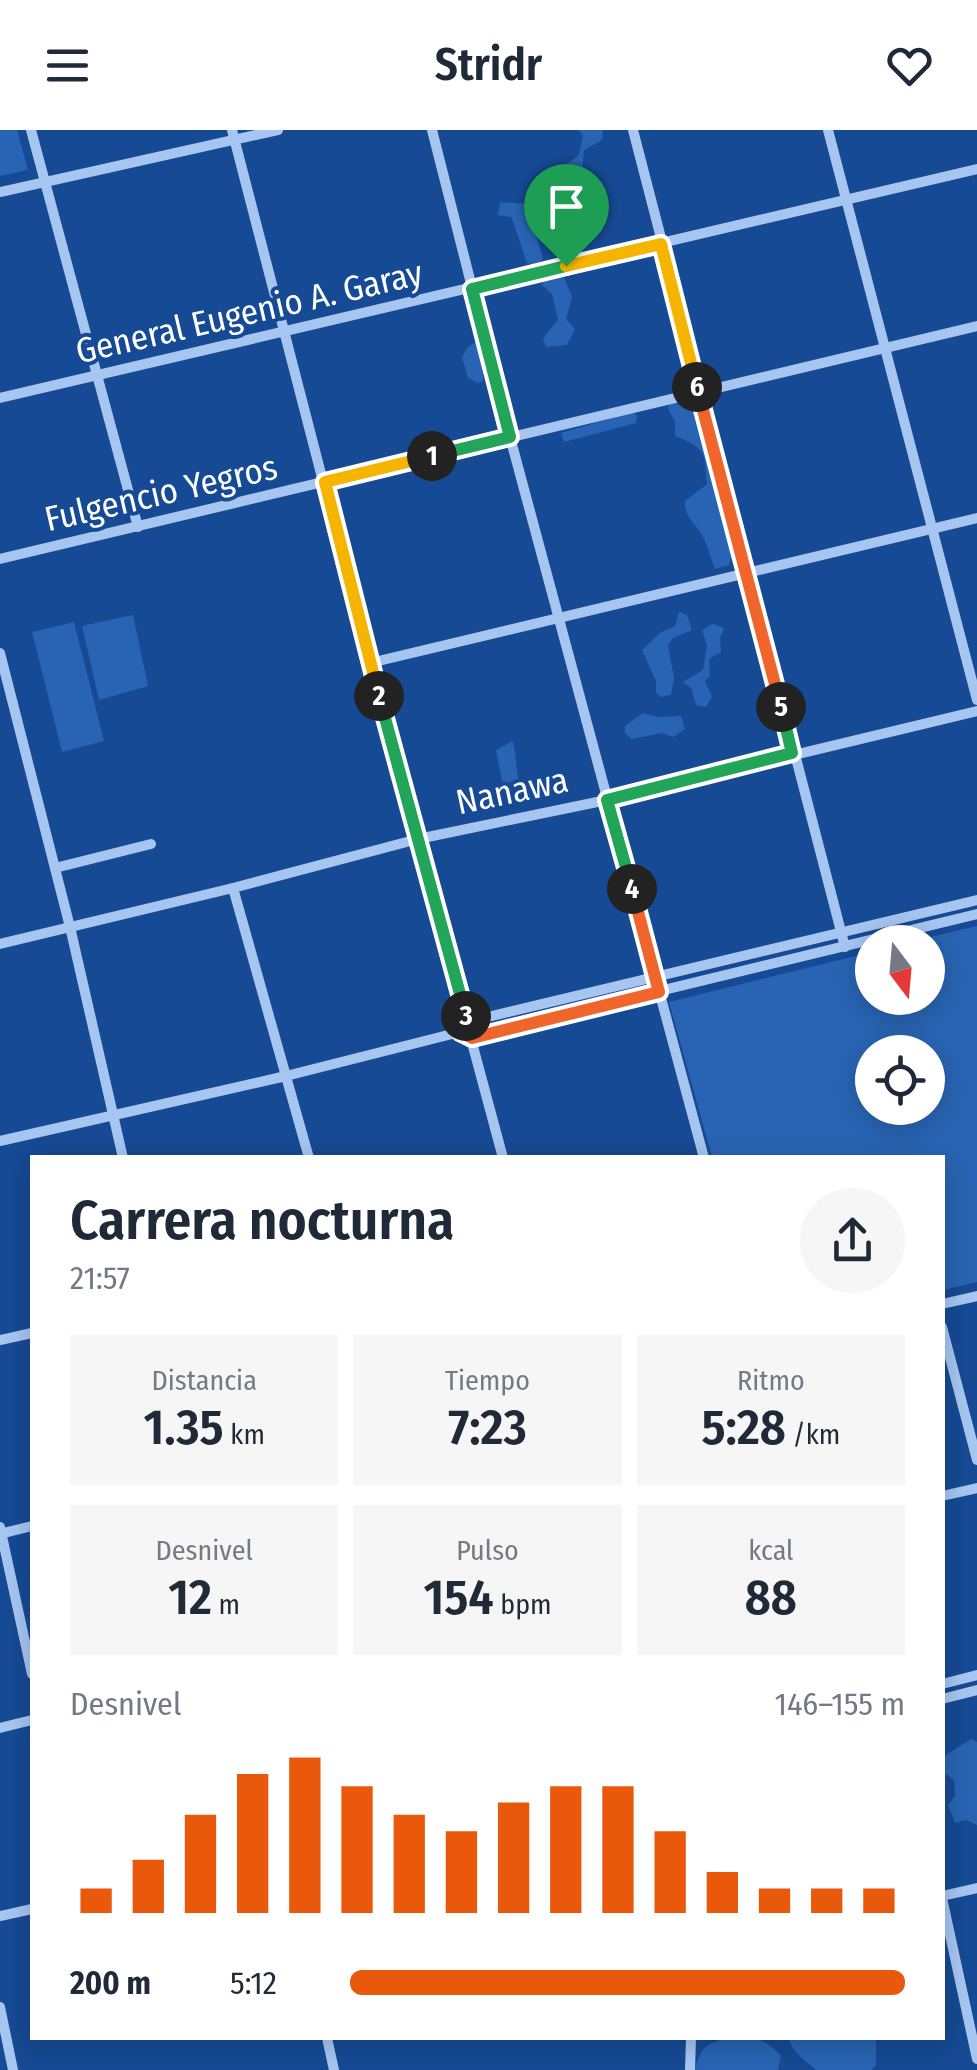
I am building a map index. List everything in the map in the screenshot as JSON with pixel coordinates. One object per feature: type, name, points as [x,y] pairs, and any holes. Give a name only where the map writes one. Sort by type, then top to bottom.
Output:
[{"type":"street","points":[[31,130],[138,527]]},
{"type":"street","points":[[0,192],[45,185],[233,135],[278,130]]},
{"type":"street","points":[[432,130],[510,437],[703,1155]]},
{"type":"street","points":[[633,130],[845,947]]},
{"type":"street","points":[[828,130],[977,700]]},
{"type":"street","points":[[233,135],[464,1027],[472,1038],[502,1155]]},
{"type":"street","name":"General Eugenio A. Garay","points":[[0,398],[977,169]]},
{"type":"street","name":"Fulgencio Yegros","points":[[0,559],[977,326]]},
{"type":"street","points":[[370,663],[977,518]]},
{"type":"street","points":[[0,653],[70,927],[122,1155]]},
{"type":"street","name":"Nanawa","points":[[0,944],[418,839],[607,800],[977,711]]},
{"type":"street","points":[[55,868],[151,844]]},
{"type":"street","points":[[234,888],[308,1155]]},
{"type":"street","points":[[0,1140],[286,1076],[656,977],[977,900]]},
{"type":"street","points":[[472,1038],[977,914]]},
{"type":"street","points":[[945,1303],[977,1296]]},
{"type":"street","points":[[0,1340],[30,1332]]},
{"type":"street","points":[[945,1338],[977,1460]]},
{"type":"street","points":[[945,1495],[977,1488]]},
{"type":"street","points":[[30,1526],[0,1531],[30,1665]]},
{"type":"street","points":[[945,1683],[977,1675]]},
{"type":"street","points":[[945,1698],[977,1690]]},
{"type":"street","points":[[0,1728],[30,1720]]},
{"type":"street","points":[[945,1896],[977,1888]]},
{"type":"street","points":[[0,1916],[30,1909]]},
{"type":"street","points":[[945,1911],[977,2059]]},
{"type":"street","points":[[0,2006],[14,2070]]},
{"type":"street","points":[[327,2040],[334,2070]]},
{"type":"street","points":[[690,2070],[691,2040]]},
{"type":"shaded area","points":[[0,130],[17,130],[28,170],[0,176]]},
{"type":"shaded area","points":[[578,130],[603,130],[602,140],[584,150],[582,169],[560,192],[563,215],[558,223],[535,230],[543,259],[536,265],[527,263],[511,217],[498,215],[500,202],[544,205],[549,197],[545,185],[567,171],[568,163],[579,155],[583,135]]},
{"type":"shaded area","points":[[562,273],[572,297],[566,319],[575,329],[567,345],[546,347],[543,338],[558,320],[552,294],[542,285],[543,280]]},
{"type":"shaded area","points":[[477,341],[483,346],[483,381],[478,383],[468,378],[462,357]]},
{"type":"shaded area","points":[[670,401],[697,412],[711,446],[731,557],[729,565],[715,569],[703,537],[686,512],[685,501],[707,484],[705,464],[698,448],[675,436]]},
{"type":"shaded area","points":[[633,412],[636,423],[564,442],[561,433]]},
{"type":"shaded area","points":[[679,612],[687,615],[692,630],[673,638],[668,645],[674,678],[671,695],[661,697],[656,693],[656,681],[642,650],[660,633],[675,626]]},
{"type":"shaded area","points":[[133,615],[148,686],[99,700],[82,626]]},
{"type":"shaded area","points":[[74,622],[104,741],[62,752],[32,632]]},
{"type":"shaded area","points":[[713,624],[724,628],[721,652],[709,659],[710,676],[705,681],[712,697],[706,707],[696,705],[691,688],[683,682],[703,670],[707,646],[702,630]]},
{"type":"shaded area","points":[[643,713],[681,716],[685,729],[673,737],[662,733],[632,739],[625,733],[625,726]]},
{"type":"shaded area","points":[[513,741],[518,778],[527,799],[520,806],[502,781],[496,750]]},
{"type":"shaded area","points":[[977,926],[977,1282],[945,1290],[945,1155],[711,1155],[669,1002],[855,956],[855,1015],[945,1015],[945,934]]},
{"type":"shaded area","points":[[971,1739],[977,1742],[977,1825],[966,1820],[955,1823],[948,1805],[955,1796],[954,1780],[945,1773],[945,1756]]},
{"type":"shaded area","points":[[789,2040],[876,2040],[876,2065],[871,2070],[816,2070]]},
{"type":"shaded area","points":[[715,2042],[764,2042],[781,2056],[778,2070],[695,2070],[699,2056]]},
{"type":"route","points":[[661,244],[792,753],[607,800],[659,992],[472,1038],[460,1032],[467,1022],[325,482],[510,437],[472,289],[566,266],[661,244]]}]
